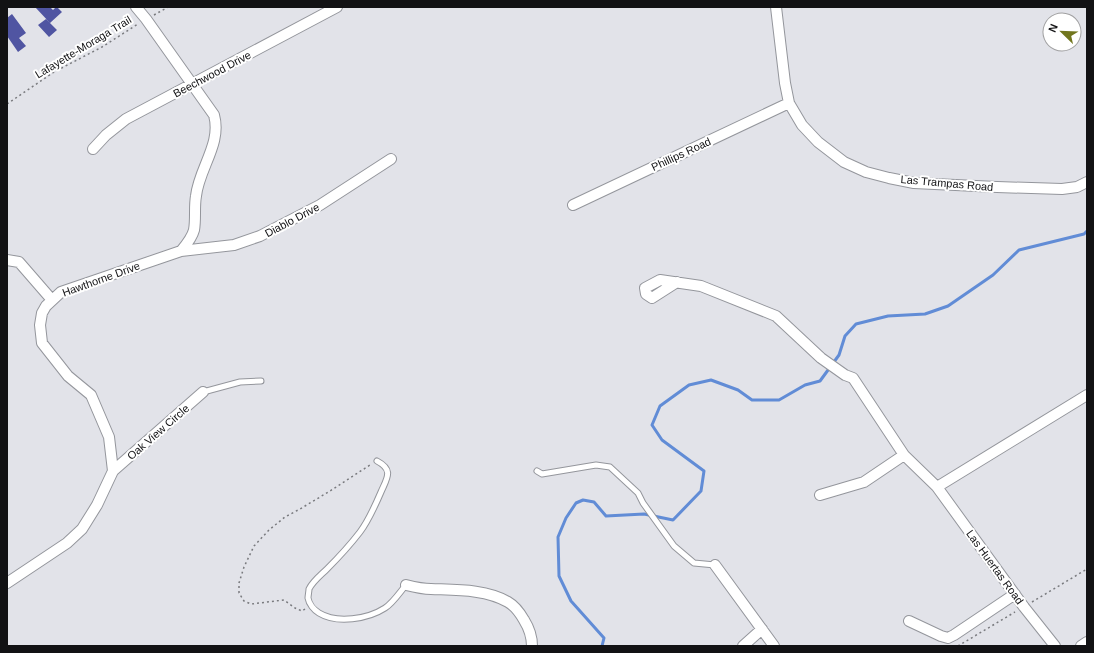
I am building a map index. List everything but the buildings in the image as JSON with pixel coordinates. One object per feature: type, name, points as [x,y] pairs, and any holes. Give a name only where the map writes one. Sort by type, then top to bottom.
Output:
[{"type":"street","points":[[136,7],[214,115],[216,124],[213,146],[200,179],[196,195],[194,230],[189,241],[181,252]]},
{"type":"street","name":"Beechwood Drive","points":[[93,149],[106,135],[126,119],[337,7]]},
{"type":"street","name":"Las Trampas Road","points":[[776,7],[785,83],[789,103],[802,125],[818,142],[844,162],[866,172],[914,183],[997,188],[1062,189],[1077,187],[1087,182]]},
{"type":"street","name":"Phillips Road","points":[[573,205],[789,103]]},
{"type":"street","name":"Diablo Drive","points":[[181,252],[234,245],[260,236],[320,205],[391,159]]},
{"type":"street","name":"Hawthorne Drive","points":[[113,471],[109,437],[91,395],[68,376],[42,343],[40,325],[42,313],[46,306],[61,292],[181,252]]},
{"type":"street","points":[[7,260],[19,262],[52,300]]},
{"type":"street","name":"Las Huertas Road","points":[[677,282],[701,286],[776,316],[822,358],[845,375],[852,378],[904,454],[937,487],[1015,594],[1056,646]]},
{"type":"street","name":"Oak View Circle","points":[[113,471],[203,392]]},
{"type":"street","points":[[937,487],[990,453],[1087,395]]},
{"type":"street","points":[[820,495],[864,482],[904,454]]},
{"type":"street","points":[[7,583],[67,543],[82,529],[97,505],[113,471]]},
{"type":"street","points":[[715,565],[774,646]]},
{"type":"street","points":[[406,585],[428,589],[474,591],[509,602],[520,612],[527,625],[532,640],[532,646]]},
{"type":"street","points":[[909,621],[948,638],[1015,594]]},
{"type":"street","points":[[743,646],[762,629]]},
{"type":"street","points":[[1081,646],[1087,642]]},
{"type":"lane","points":[[203,392],[240,382],[261,381]]},
{"type":"lane","points":[[377,462],[384,465],[387,469],[387,473],[385,482],[375,505],[360,532],[318,577],[309,589],[308,600],[314,610],[323,615],[335,619],[352,619],[367,616],[386,607],[406,585]]},
{"type":"lane","points":[[537,471],[542,474],[596,465],[610,467],[638,493],[643,503],[674,546],[694,563],[715,565]]},
{"type":"path","name":"Lafayette-Moraga Trail","points":[[7,104],[54,72],[102,47],[168,7]]},
{"type":"path","points":[[311,605],[302,611],[284,600],[251,604],[244,601],[239,593],[239,583],[244,567],[254,546],[269,530],[285,517],[377,462]]},
{"type":"waterway","points":[[602,646],[604,638],[571,601],[559,576],[558,537],[566,518],[576,503],[583,500],[594,502],[606,516],[644,514],[673,520],[701,491],[704,471],[662,440],[652,425],[660,406],[689,385],[711,380],[738,390],[752,400],[779,400],[805,385],[820,381],[839,355],[845,336],[856,324],[888,316],[925,314],[948,306],[993,275],[1019,250],[1084,234],[1087,231]]}]
